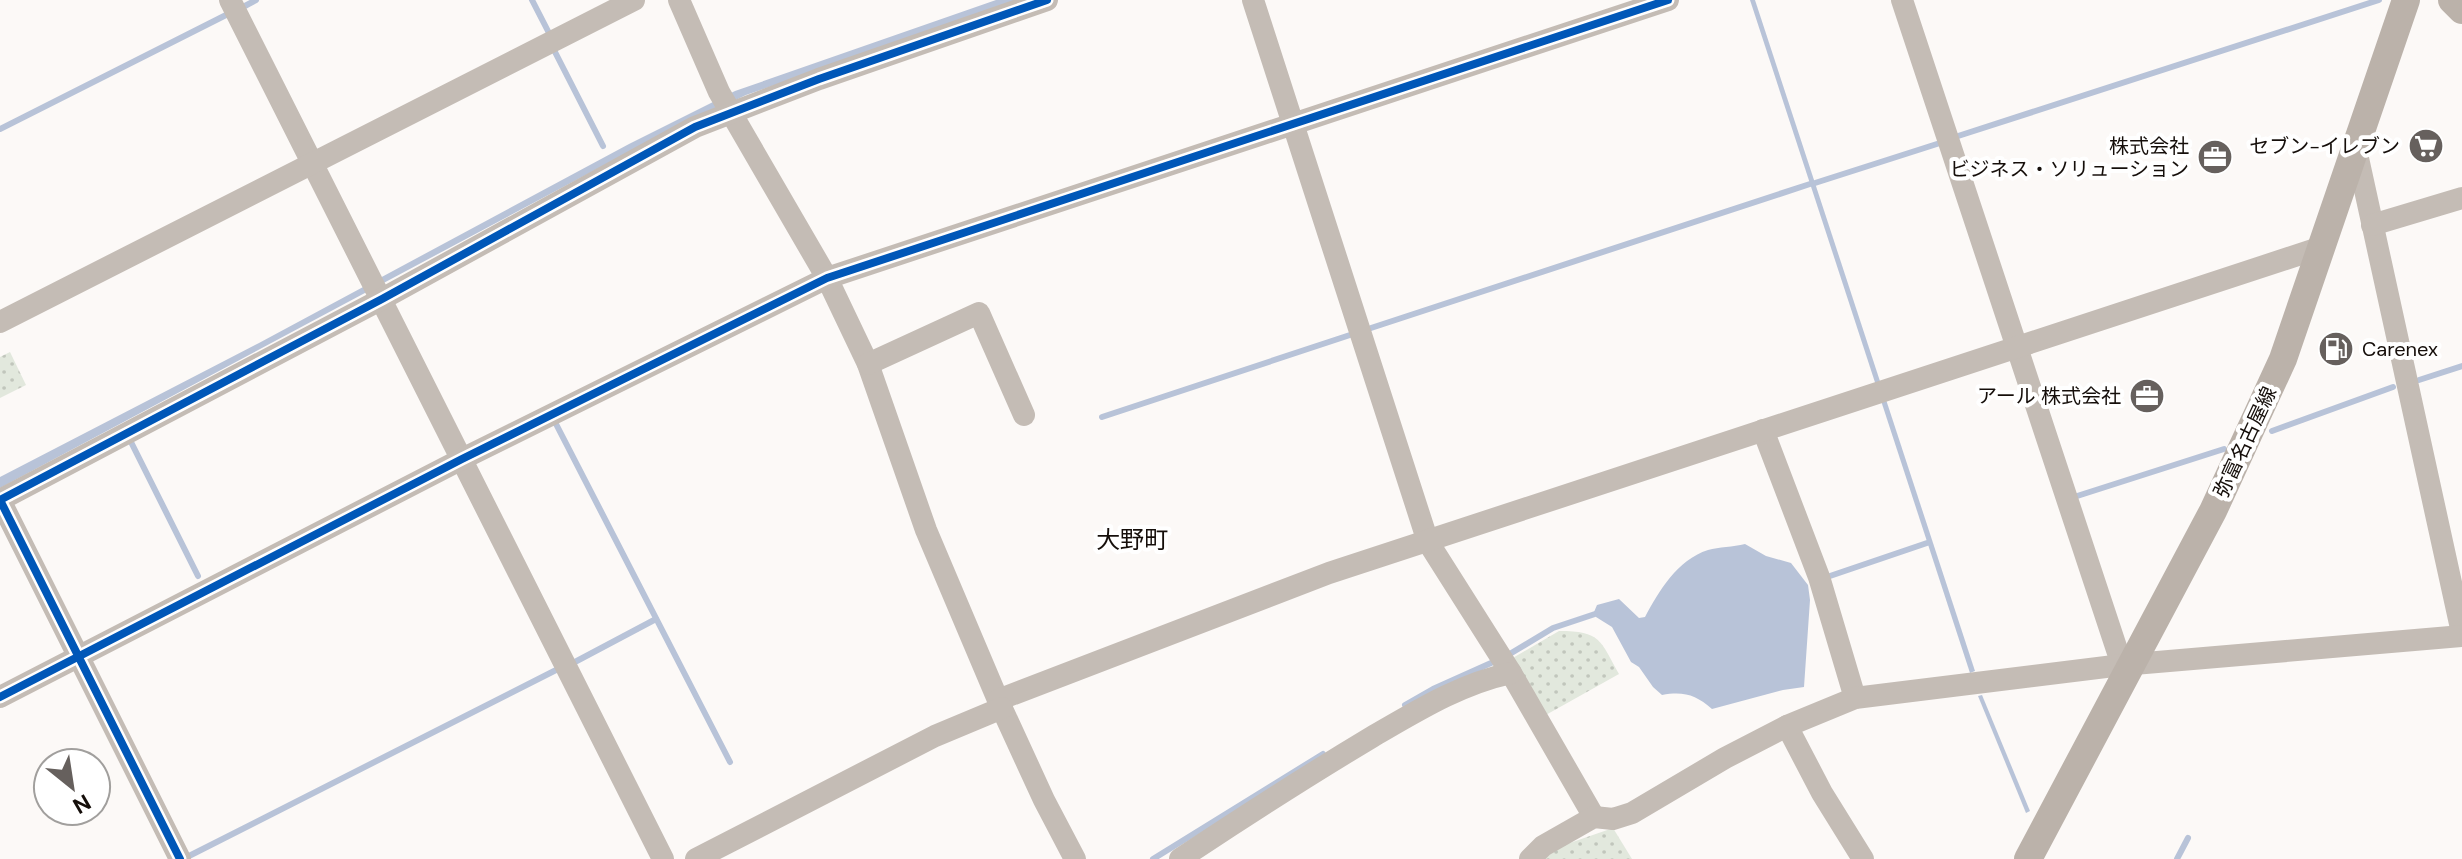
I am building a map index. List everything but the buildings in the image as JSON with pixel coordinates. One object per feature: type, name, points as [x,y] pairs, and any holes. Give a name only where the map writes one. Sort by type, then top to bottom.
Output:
[{"type":"main road","name":"弥富名古屋線","points":[[2028,859],[2126,665],[2213,511],[2283,359],[2406,0]]},
{"type":"main road","points":[[2452,0],[2462,10]]},
{"type":"street","points":[[230,0],[663,859]]},
{"type":"street","points":[[0,322],[634,0]]},
{"type":"street","points":[[679,0],[727,106],[827,278],[868,364],[926,530],[1000,704],[1075,859]]},
{"type":"street","points":[[180,859],[0,500],[378,291],[695,127],[727,106],[819,79],[1047,0]]},
{"type":"street","points":[[1253,0],[1428,542],[1511,673],[1594,817]]},
{"type":"street","points":[[0,697],[462,459],[827,278],[1668,0]]},
{"type":"street","points":[[1902,0],[2015,347],[2126,665]]},
{"type":"street","points":[[1530,859],[1543,846],[1594,817],[1613,819],[1632,813],[1725,758],[1787,726],[1855,698],[2126,665],[2461,640],[2356,149]]},
{"type":"street","points":[[2372,225],[2462,198]]},
{"type":"street","points":[[696,859],[1000,704],[1329,573],[2322,247]]},
{"type":"street","points":[[868,364],[979,313],[1024,415]]},
{"type":"street","points":[[1763,430],[1819,577],[1855,698]]},
{"type":"street","points":[[1180,859],[1303,778],[1419,710],[1478,680],[1511,673]]},
{"type":"street","points":[[1787,726],[1822,793],[1863,859]]},
{"type":"shaded area","points":[[10,352],[26,385],[0,398],[0,357]]},
{"type":"shaded area","points":[[1559,631],[1583,633],[1598,640],[1619,674],[1544,716],[1511,659]]},
{"type":"shaded area","points":[[1613,828],[1632,859],[1541,859],[1564,845]]},
{"type":"water","points":[[996,0],[1017,0],[746,95],[625,154],[0,488],[0,477],[735,91]]},
{"type":"water","points":[[1750,0],[1755,0],[1975,671],[1970,673]]},
{"type":"water","points":[[1745,544],[1766,556],[1791,563],[1808,585],[1810,600],[1804,687],[1712,709],[1689,695],[1662,695],[1639,667],[1631,662],[1612,627],[1596,617],[1594,612],[1597,605],[1619,599],[1639,618],[1645,617],[1663,587],[1687,561],[1708,550]]},
{"type":"water","points":[[1982,695],[2030,811],[2026,813],[1978,696]]},
{"type":"waterway","points":[[243,7],[256,0]]},
{"type":"waterway","points":[[532,0],[550,35]]},
{"type":"waterway","points":[[1955,137],[2379,0]]},
{"type":"waterway","points":[[0,129],[230,13]]},
{"type":"waterway","points":[[554,50],[603,146]]},
{"type":"waterway","points":[[1815,183],[1940,143]]},
{"type":"waterway","points":[[1371,328],[1810,184]]},
{"type":"waterway","points":[[1102,417],[1353,334]]},
{"type":"waterway","points":[[2419,380],[2462,366]]},
{"type":"waterway","points":[[2272,431],[2393,387]]},
{"type":"waterway","points":[[555,422],[730,762]]},
{"type":"waterway","points":[[131,442],[198,576]]},
{"type":"waterway","points":[[2074,497],[2224,449]]},
{"type":"waterway","points":[[1827,577],[1927,543]]},
{"type":"waterway","points":[[1508,655],[1553,628],[1595,614]]},
{"type":"waterway","points":[[573,663],[656,619]]},
{"type":"waterway","points":[[1405,705],[1491,663]]},
{"type":"waterway","points":[[189,856],[560,668]]},
{"type":"waterway","points":[[1153,859],[1323,754]]},
{"type":"waterway","points":[[2177,859],[2188,838]]},
{"type":"cycle path","points":[[180,859],[0,500],[382,299],[695,127],[819,79],[1047,0]]},
{"type":"cycle path","points":[[0,697],[462,459],[827,278],[1668,0]]},
{"type":"place","name":"セブン-イレブン","points":[[2426,146]]},
{"type":"place","name":"株式会社 ビジネス・ソリューション","points":[[2215,157]]},
{"type":"place","name":"Carenex","points":[[2336,349]]},
{"type":"place","name":"アール 株式会社","points":[[2147,396]]},
{"type":"district","name":"大野町","points":[[1132,540]]}]
